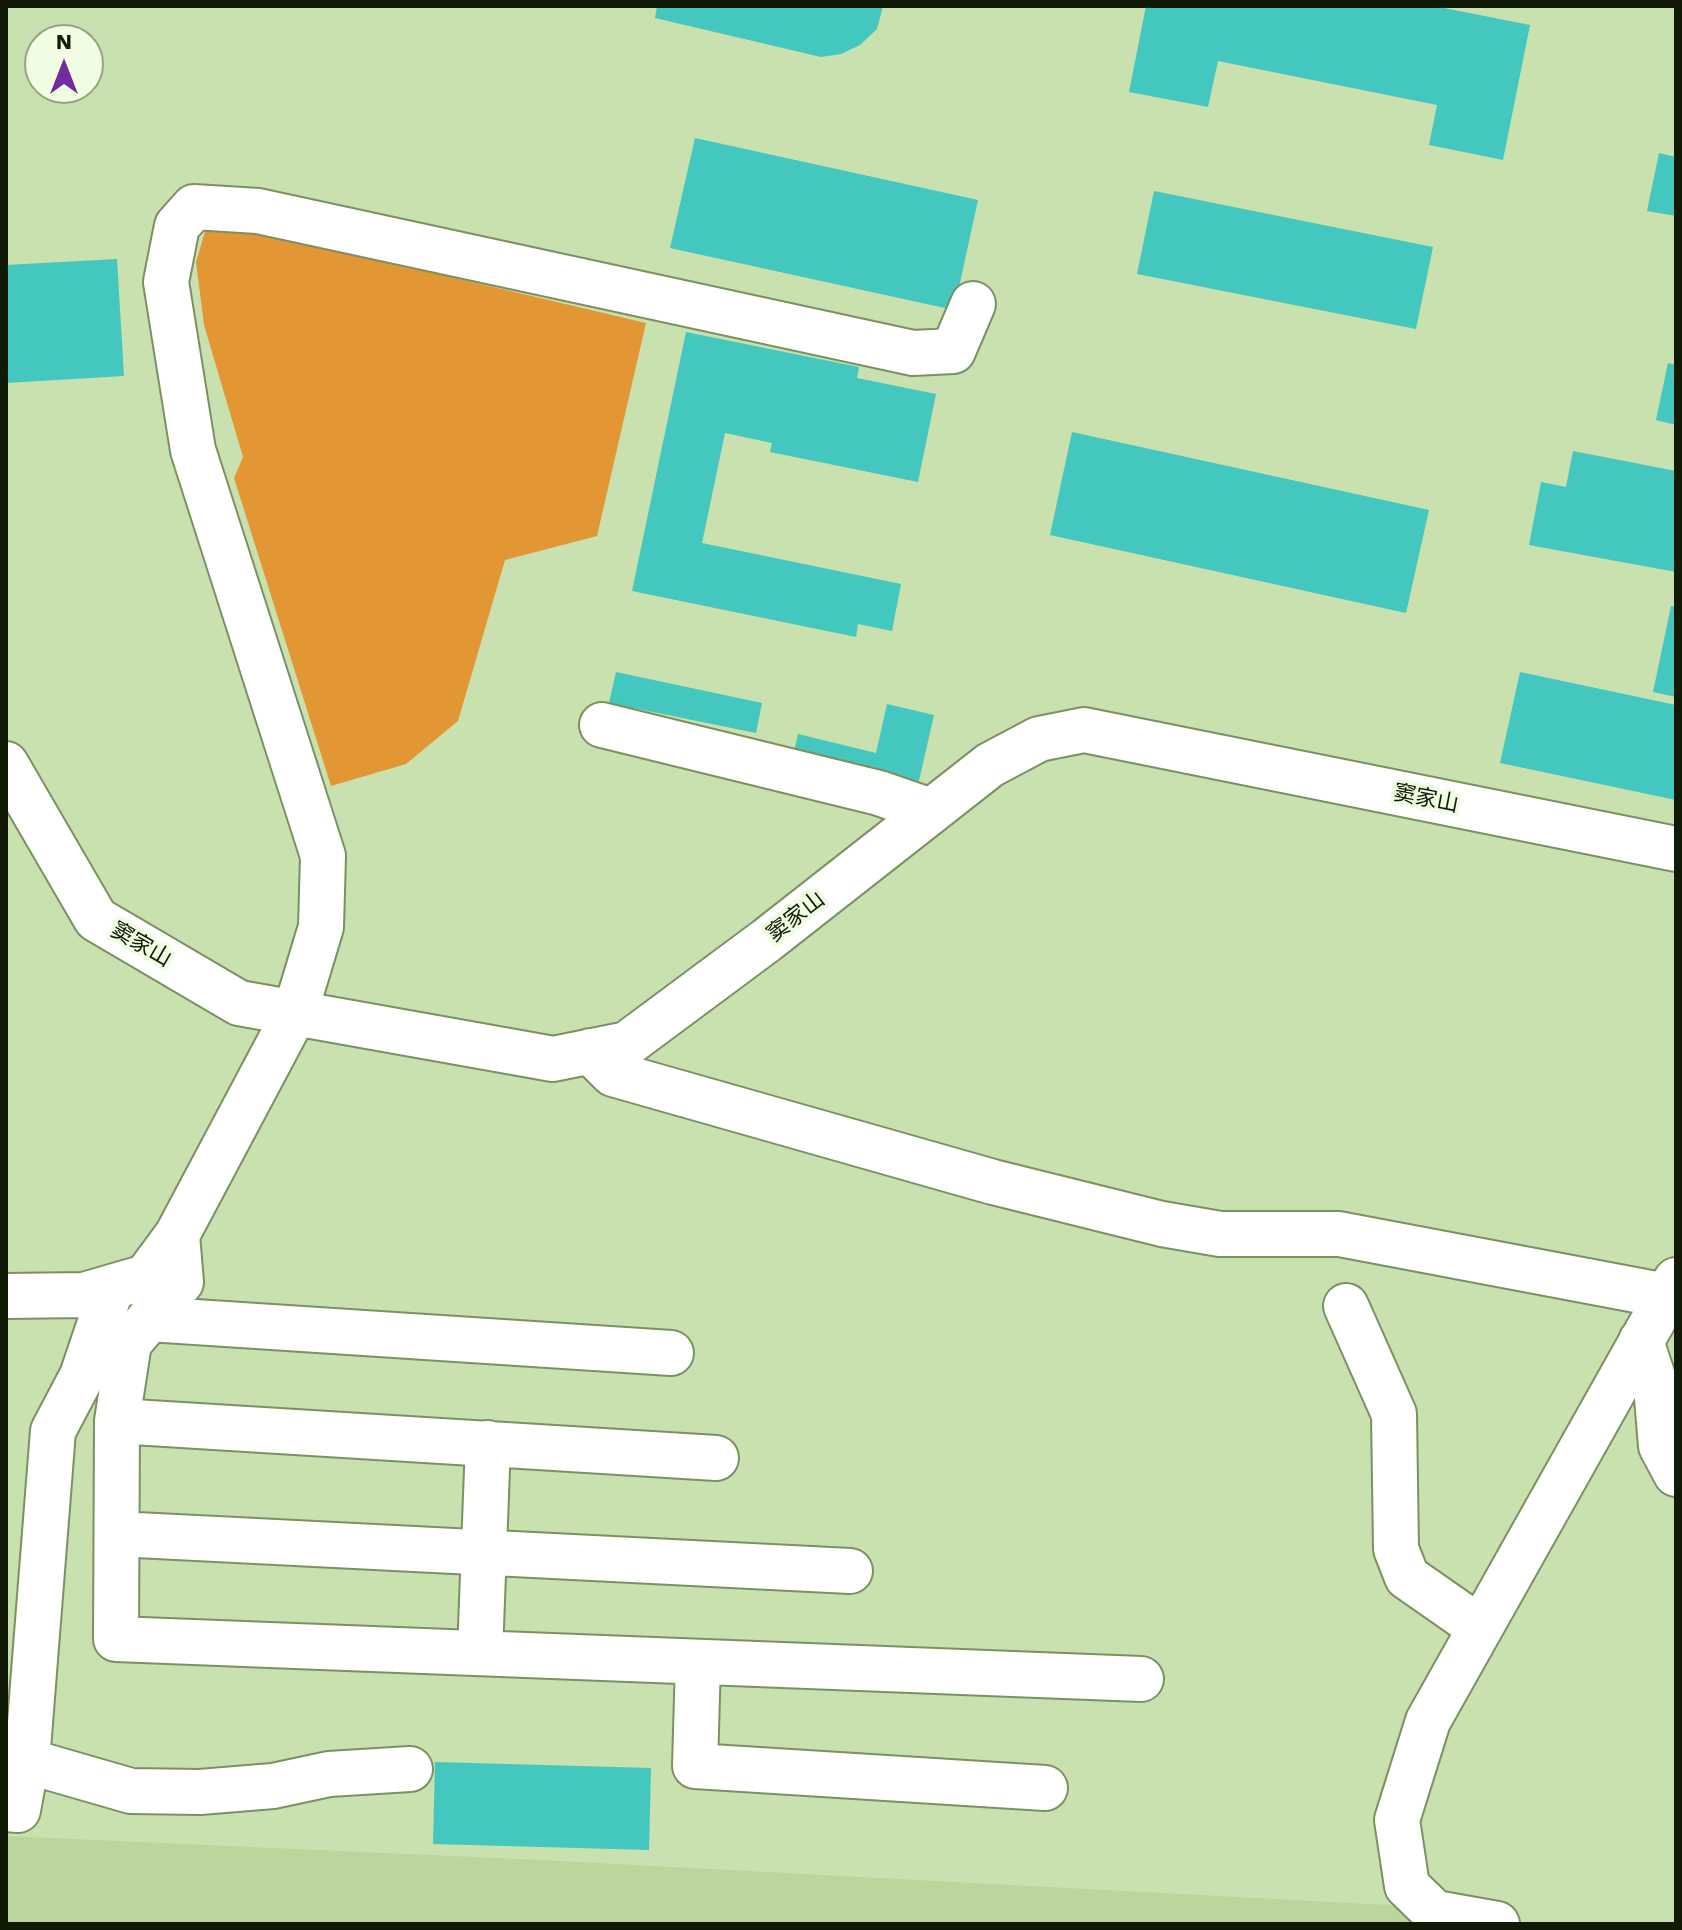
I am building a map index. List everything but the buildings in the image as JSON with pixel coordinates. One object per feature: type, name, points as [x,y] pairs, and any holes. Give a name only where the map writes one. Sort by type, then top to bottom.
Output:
[{"type":"street","points":[[6,1296],[84,1295],[146,1277],[177,1235],[295,1013],[321,927],[323,856],[193,450],[166,282],[177,226],[194,207],[258,211],[913,353],[953,351],[973,304]]},
{"type":"street","points":[[602,725],[879,793],[931,811]]},
{"type":"street","name":"窦家山","points":[[6,764],[96,919],[239,1003],[553,1059],[627,1044],[767,940],[990,765],[1039,739],[1084,730],[1676,849]]},
{"type":"street","points":[[590,1051],[613,1074],[993,1182],[1162,1224],[1220,1234],[1339,1234],[1671,1288],[1428,1721],[1397,1820],[1407,1886],[1435,1913],[1497,1924]]},
{"type":"street","points":[[177,1235],[181,1282],[129,1343],[117,1421],[116,1639],[1141,1679]]},
{"type":"street","points":[[6,1809],[18,1810],[27,1761],[53,1431],[82,1376],[112,1287]]},
{"type":"street","points":[[1346,1306],[1394,1414],[1396,1549],[1407,1577],[1480,1628]]},
{"type":"street","points":[[149,1319],[671,1353]]},
{"type":"street","points":[[1641,1341],[1656,1386],[1661,1446],[1676,1474]]},
{"type":"street","points":[[117,1421],[716,1458]]},
{"type":"street","points":[[480,1653],[488,1443]]},
{"type":"street","points":[[117,1534],[850,1571]]},
{"type":"street","points":[[698,1662],[695,1766],[1045,1788]]},
{"type":"street","points":[[27,1761],[131,1791],[172,1792],[273,1786],[329,1774],[410,1769]]},
{"type":"shaded area","points":[[206,228],[256,231],[646,323],[597,536],[505,560],[458,721],[406,764],[331,786],[234,478],[243,457],[204,325],[196,262]]},
{"type":"shaded area","points":[[6,1836],[541,1860],[1406,1906],[1463,1924],[6,1924]]}]
